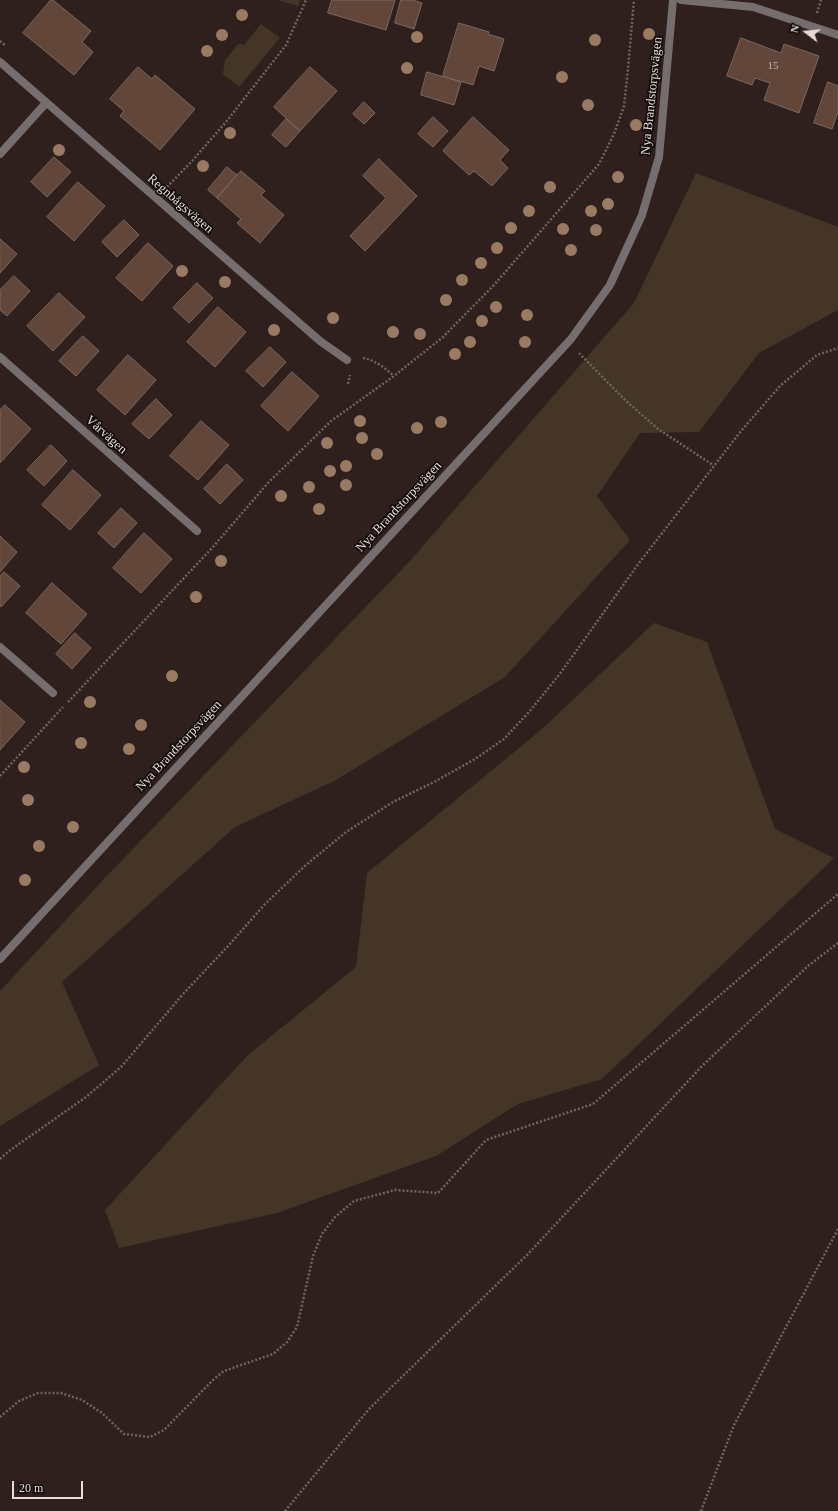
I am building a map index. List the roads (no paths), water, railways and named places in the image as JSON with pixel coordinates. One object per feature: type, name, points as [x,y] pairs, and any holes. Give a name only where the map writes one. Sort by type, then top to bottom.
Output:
[{"type":"street","name":"Nya Brandstorpsvägen","points":[[0,959],[568,341],[610,285],[642,215],[659,157],[673,0]]},
{"type":"street","points":[[681,0],[752,7],[838,36]]},
{"type":"street","name":"Regnbågsvägen","points":[[0,62],[320,341],[347,360]]},
{"type":"street","points":[[0,154],[46,103]]},
{"type":"street","name":"Vårvägen","points":[[0,357],[197,531]]},
{"type":"street","points":[[0,647],[53,693]]}]
